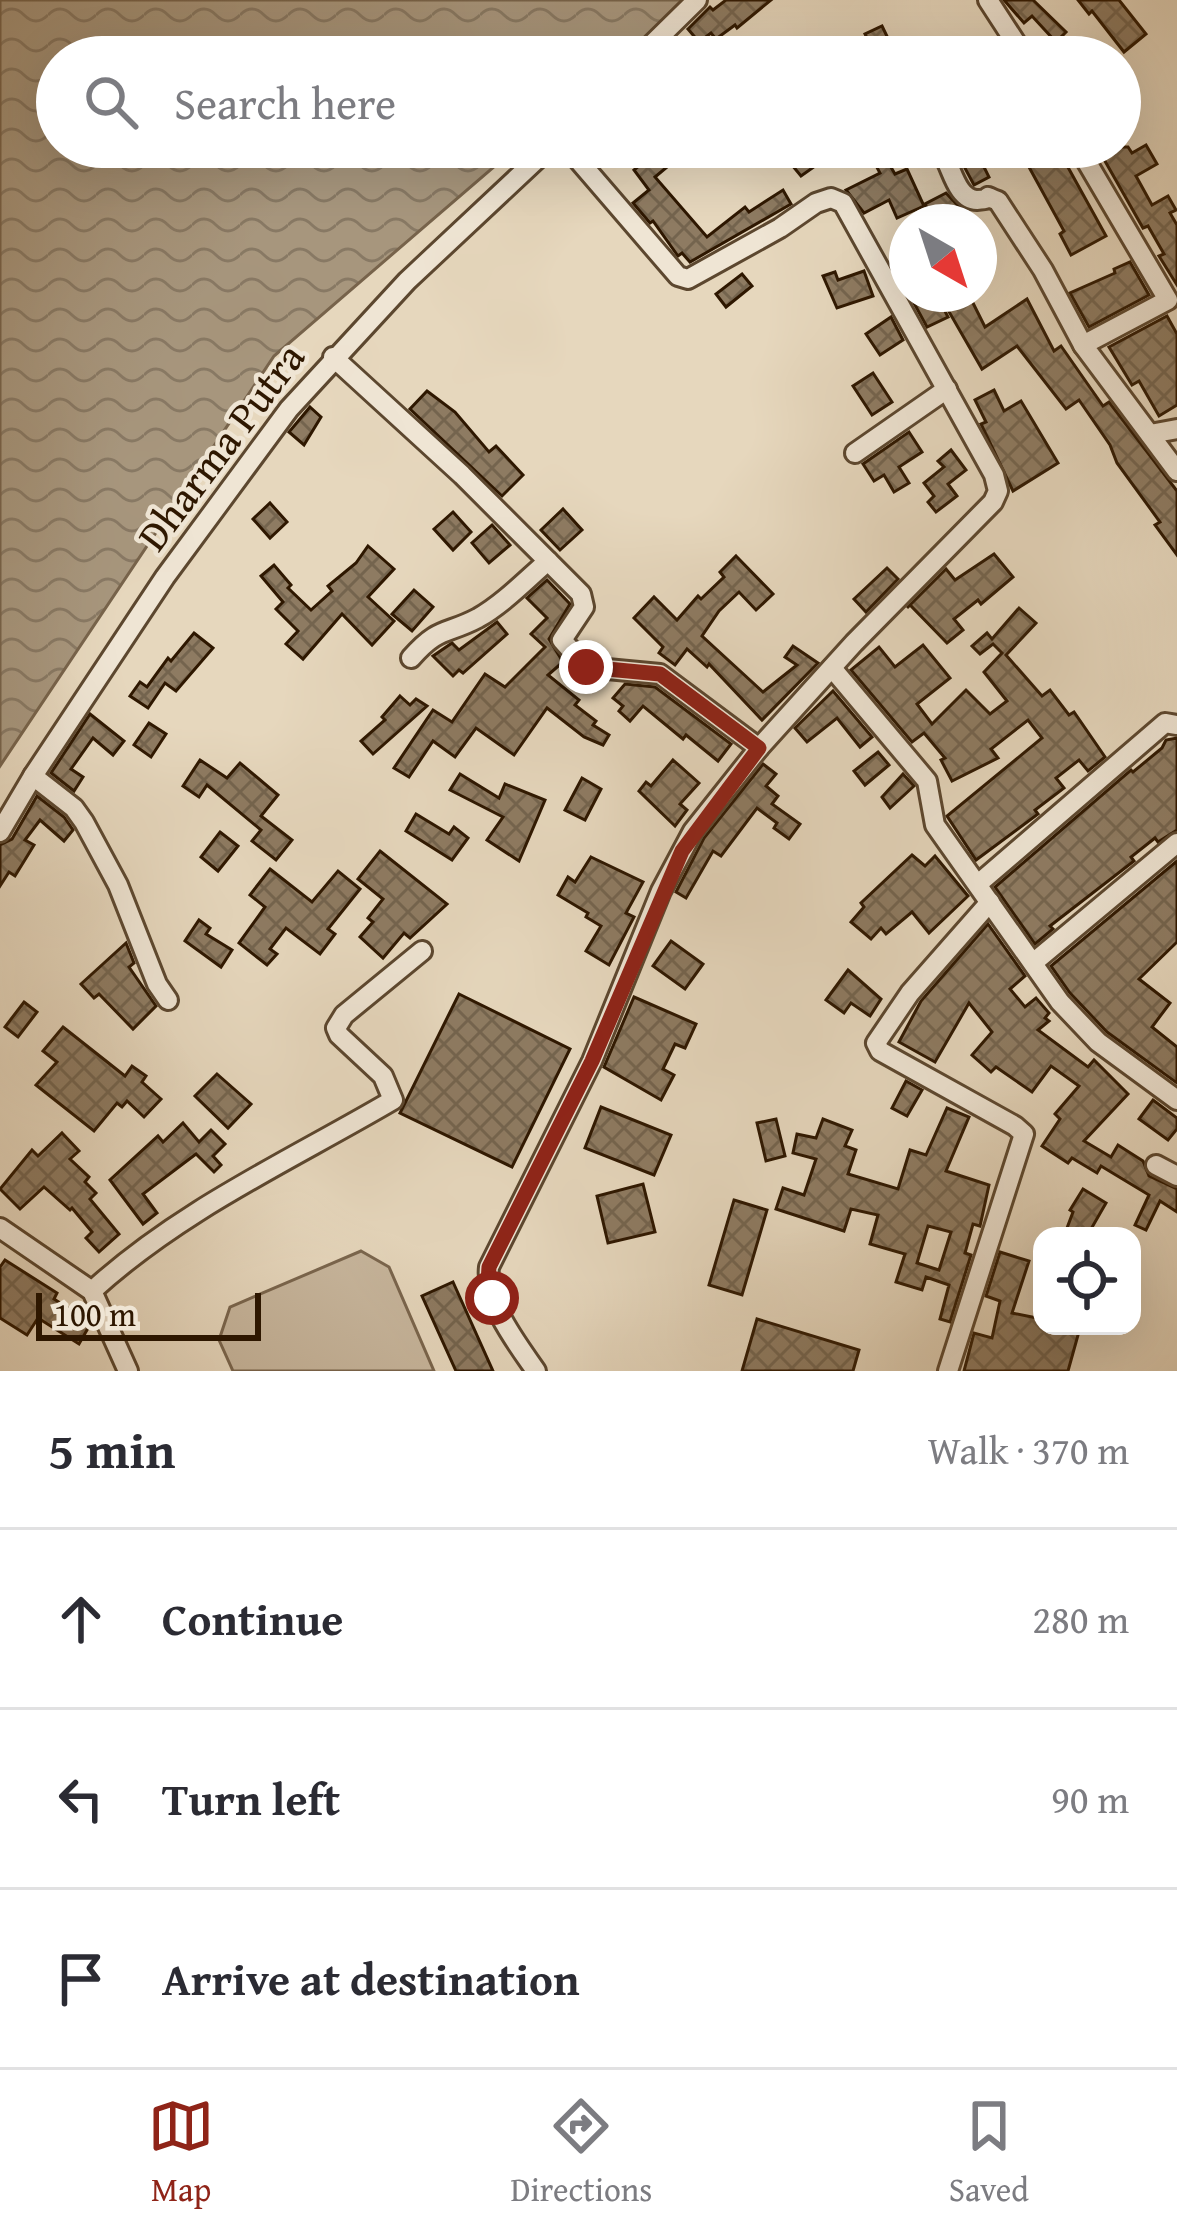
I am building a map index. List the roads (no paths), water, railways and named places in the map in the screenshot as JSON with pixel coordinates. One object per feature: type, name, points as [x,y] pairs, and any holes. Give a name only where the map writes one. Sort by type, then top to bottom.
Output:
[{"type":"street","points":[[660,36],[697,0]]},
{"type":"street","points":[[988,0],[1011,36]]},
{"type":"street","name":"Dharma Putra","points":[[0,832],[165,577],[278,422],[333,357],[528,168]]},
{"type":"street","points":[[536,1371],[492,1298],[489,1267],[592,1061],[682,851],[759,748],[996,497],[994,475],[838,200],[815,203],[688,279],[678,276],[585,168]]},
{"type":"street","points":[[950,168],[964,195],[998,201],[1083,345],[1177,472]]},
{"type":"street","points":[[1083,345],[1172,307],[1089,168]]},
{"type":"street","points":[[333,357],[462,475],[585,601],[562,640],[586,667],[660,674],[759,748]]},
{"type":"street","points":[[855,454],[946,389]]},
{"type":"street","points":[[1150,434],[1177,429]]},
{"type":"street","points":[[411,658],[439,632],[490,609],[548,561]]},
{"type":"street","points":[[832,668],[927,781],[932,819],[1087,1032],[1177,1100]]},
{"type":"street","points":[[978,884],[1158,729],[1170,722],[1177,724]]},
{"type":"street","points":[[33,776],[74,808],[84,822],[118,885],[157,984],[168,1000]]},
{"type":"street","points":[[1033,963],[1177,843]]},
{"type":"street","points":[[948,1371],[1024,1134],[880,1051],[876,1043],[910,993],[990,902]]},
{"type":"street","points":[[92,1291],[125,1260],[301,1149],[393,1100],[389,1084],[336,1028],[344,1015],[422,951]]},
{"type":"street","points":[[1156,1165],[1177,1176]]},
{"type":"street","points":[[0,1228],[92,1291],[128,1371]]},
{"type":"water","points":[[0,0],[688,0],[646,36],[36,36],[36,168],[493,168],[274,356],[0,766]]}]
